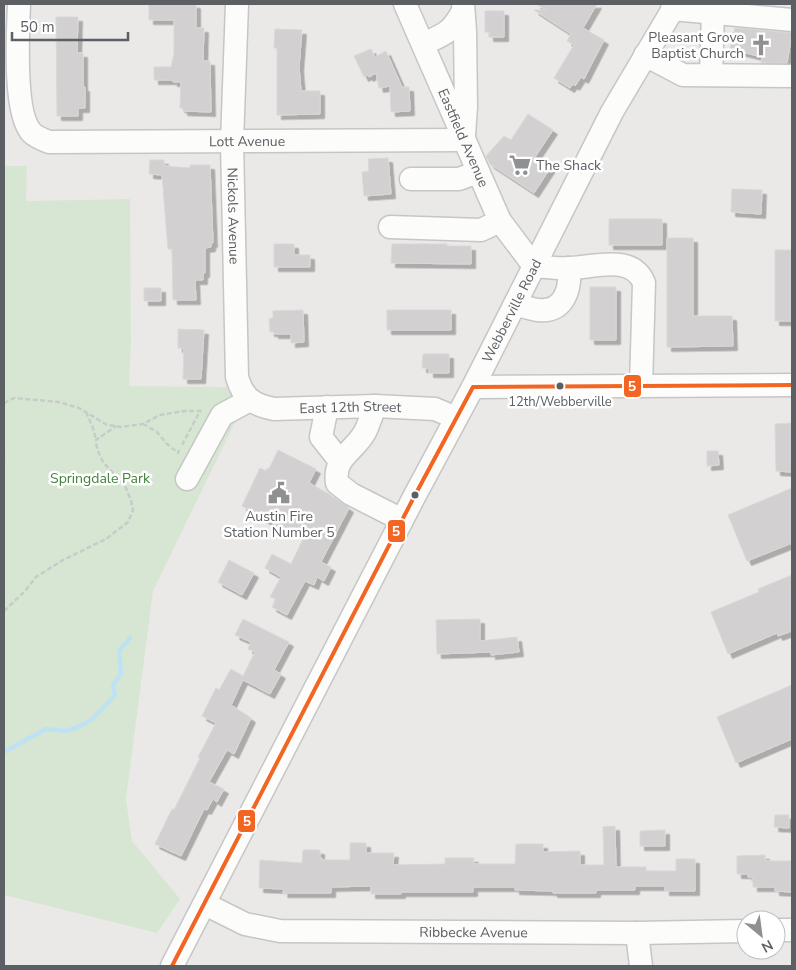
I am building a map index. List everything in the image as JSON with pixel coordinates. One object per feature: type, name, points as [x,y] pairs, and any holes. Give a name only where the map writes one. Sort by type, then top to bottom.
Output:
[{"type":"street","points":[[10,60],[19,4]]},
{"type":"street","name":"Nickols Avenue","points":[[237,4],[232,142],[237,377],[240,386],[248,398]]},
{"type":"street","name":"Eastfield Avenue","points":[[405,4],[500,221],[534,266]]},
{"type":"street","points":[[423,44],[446,34],[455,25],[463,7]]},
{"type":"street","points":[[463,7],[466,107],[464,140]]},
{"type":"street","points":[[674,7],[792,20]]},
{"type":"street","name":"Webberville Road","points":[[172,966],[402,520],[473,387],[612,112],[674,7]]},
{"type":"street","points":[[711,75],[713,12]]},
{"type":"street","points":[[645,55],[684,75],[792,76]]},
{"type":"street","name":"Lott Avenue","points":[[10,60],[23,119],[33,134],[50,142],[464,140]]},
{"type":"street","points":[[411,179],[460,179],[478,172]]},
{"type":"street","points":[[390,227],[481,230],[500,221]]},
{"type":"street","points":[[534,266],[569,268],[616,264],[632,268],[641,275],[644,283],[641,386]]},
{"type":"street","points":[[515,304],[537,310],[552,308],[560,303],[567,294],[570,279],[569,268]]},
{"type":"street","points":[[473,387],[792,385]]},
{"type":"street","points":[[187,479],[222,415],[248,398]]},
{"type":"street","name":"East 12th Street","points":[[248,398],[262,407],[274,409],[375,406],[435,409],[456,418]]},
{"type":"street","points":[[375,406],[364,433],[340,461],[335,472],[337,483],[351,494],[402,520]]},
{"type":"street","points":[[327,407],[321,437],[340,461]]},
{"type":"street","name":"Ribbecke Avenue","points":[[205,904],[245,924],[280,931],[637,933],[736,931]]},
{"type":"street","points":[[637,933],[641,966]]},
{"type":"path","points":[[4,403],[14,398],[59,402],[86,412],[108,425],[116,426],[143,424],[160,414],[184,411],[208,412]]},
{"type":"path","points":[[143,424],[157,432],[178,453],[200,411]]},
{"type":"path","points":[[4,611],[25,591],[36,577],[62,560],[106,539],[128,522],[133,510],[132,500],[125,486],[103,462],[97,450],[93,428],[86,412]]},
{"type":"path","points":[[96,440],[116,426]]},
{"type":"path","points":[[4,453],[4,462]]},
{"type":"green space","name":"Springdale Park","points":[[4,166],[27,166],[26,201],[130,199],[131,340],[129,386],[227,387],[240,412],[153,591],[126,799],[132,841],[180,899],[157,933],[4,895]]},
{"type":"building","points":[[149,4],[196,4],[196,28],[204,28],[203,61],[210,61],[211,112],[183,111],[183,108],[180,108],[181,82],[154,80],[154,67],[171,67],[174,54],[174,20],[149,20]]},
{"type":"building","points":[[536,4],[597,4],[583,28],[604,40],[584,79],[581,77],[575,86],[573,84],[570,88],[554,78],[574,45],[567,41],[571,34],[534,10],[547,10]]},
{"type":"building","points":[[485,11],[504,11],[504,37],[489,37],[489,32],[485,32]]},
{"type":"building","points":[[56,17],[78,17],[77,53],[83,53],[85,108],[78,108],[78,116],[57,116]]},
{"type":"building","name":"Pleasant Grove Baptist Church","points":[[735,28],[792,33],[787,63],[761,63],[762,57],[730,49]]},
{"type":"building","points":[[275,29],[302,30],[299,67],[301,91],[320,91],[320,114],[277,115],[277,48],[274,48]]},
{"type":"building","points":[[371,49],[375,57],[386,51],[402,87],[409,87],[410,111],[391,112],[390,86],[379,88],[376,73],[369,77],[368,75],[364,77],[354,56]]},
{"type":"building","name":"The Shack","points":[[528,114],[553,130],[535,157],[551,167],[534,193],[490,164],[486,156],[504,136],[511,140]]},
{"type":"building","points":[[388,158],[391,194],[364,196],[362,172],[369,171],[368,159]]},
{"type":"building","points":[[150,160],[164,160],[164,166],[190,168],[190,165],[210,165],[213,243],[211,243],[211,247],[205,248],[205,273],[203,273],[203,280],[195,280],[196,300],[173,300],[172,249],[168,249],[162,175],[149,174]]},
{"type":"building","points":[[732,189],[762,190],[761,214],[731,212]]},
{"type":"building","points":[[609,219],[662,219],[662,245],[609,245]]},
{"type":"building","points":[[667,238],[693,238],[693,316],[732,316],[733,346],[667,347]]},
{"type":"building","points":[[274,244],[294,244],[294,255],[310,255],[310,267],[274,267]]},
{"type":"building","points":[[392,244],[471,246],[471,264],[391,263]]},
{"type":"building","points":[[775,250],[792,250],[792,321],[775,321]]},
{"type":"building","points":[[590,287],[616,287],[616,340],[590,340]]},
{"type":"building","points":[[144,288],[161,288],[161,301],[144,301]]},
{"type":"building","points":[[303,310],[304,342],[291,343],[291,334],[274,334],[274,332],[270,332],[269,319],[273,318],[273,311]]},
{"type":"building","points":[[387,310],[451,310],[451,330],[387,330]]},
{"type":"building","points":[[178,329],[204,330],[201,379],[183,379],[184,348],[178,348]]},
{"type":"building","points":[[423,354],[449,354],[449,373],[429,373],[429,368],[422,368]]},
{"type":"building","points":[[792,423],[792,472],[776,471],[775,424]]},
{"type":"building","name":"Austin Fire Station Number 5","points":[[278,450],[316,469],[309,483],[349,508],[321,562],[331,567],[324,581],[317,577],[314,585],[305,581],[287,615],[272,607],[276,599],[270,597],[281,577],[265,568],[272,554],[291,564],[304,537],[255,515],[256,513],[242,506],[260,468],[266,471],[267,468],[269,469]]},
{"type":"building","points":[[707,451],[718,451],[719,465],[707,466]]},
{"type":"building","points":[[792,488],[792,543],[747,561],[728,515]]},
{"type":"building","points":[[229,560],[254,573],[242,595],[218,582]]},
{"type":"building","points":[[792,575],[792,631],[778,636],[777,633],[728,654],[711,612],[759,592],[758,589]]},
{"type":"building","points":[[243,619],[289,642],[274,670],[281,674],[270,694],[243,680],[231,705],[251,718],[234,754],[227,750],[209,782],[224,789],[217,802],[213,799],[207,810],[204,809],[181,856],[155,844],[172,809],[174,810],[216,723],[202,716],[216,688],[219,690],[231,669],[243,676],[255,652],[248,649],[251,642],[235,635]]},
{"type":"building","points":[[480,619],[480,641],[517,637],[519,652],[491,655],[491,652],[437,654],[436,620]]},
{"type":"building","points":[[792,685],[792,739],[736,763],[717,717]]},
{"type":"building","points":[[775,815],[789,815],[789,828],[774,827]]},
{"type":"building","points":[[615,826],[616,867],[646,867],[646,871],[676,871],[676,859],[695,859],[695,891],[665,891],[665,886],[635,886],[635,890],[596,890],[596,893],[553,893],[553,891],[515,890],[515,887],[473,887],[473,892],[371,894],[371,886],[331,887],[331,893],[283,893],[284,889],[259,888],[260,860],[302,863],[303,850],[320,850],[320,858],[322,860],[350,860],[350,843],[366,843],[366,853],[394,853],[393,865],[445,864],[445,858],[474,858],[473,864],[515,864],[516,844],[543,844],[543,852],[580,851],[580,865],[604,865],[603,827]]},
{"type":"building","points":[[665,830],[665,846],[640,846],[640,831]]},
{"type":"building","points":[[765,855],[765,861],[792,861],[792,892],[775,891],[775,887],[753,887],[753,877],[748,877],[748,874],[737,874],[737,856]]},
{"type":"waterway","points":[[4,752],[46,729],[66,731],[91,720],[115,695],[113,685],[121,674],[119,651],[130,638]]},
{"type":"transit line","name":"5","points":[[473,387],[792,385]]},
{"type":"transit line","name":"5","points":[[172,966],[414,497],[473,387]]},
{"type":"place","name":"Pleasant Grove Baptist Church","points":[[761,45]]},
{"type":"place","name":"The Shack","points":[[520,165]]},
{"type":"place","name":"12th/Webberville","points":[[560,386]]},
{"type":"place","name":"Austin Fire Station Number 5","points":[[279,493]]}]
